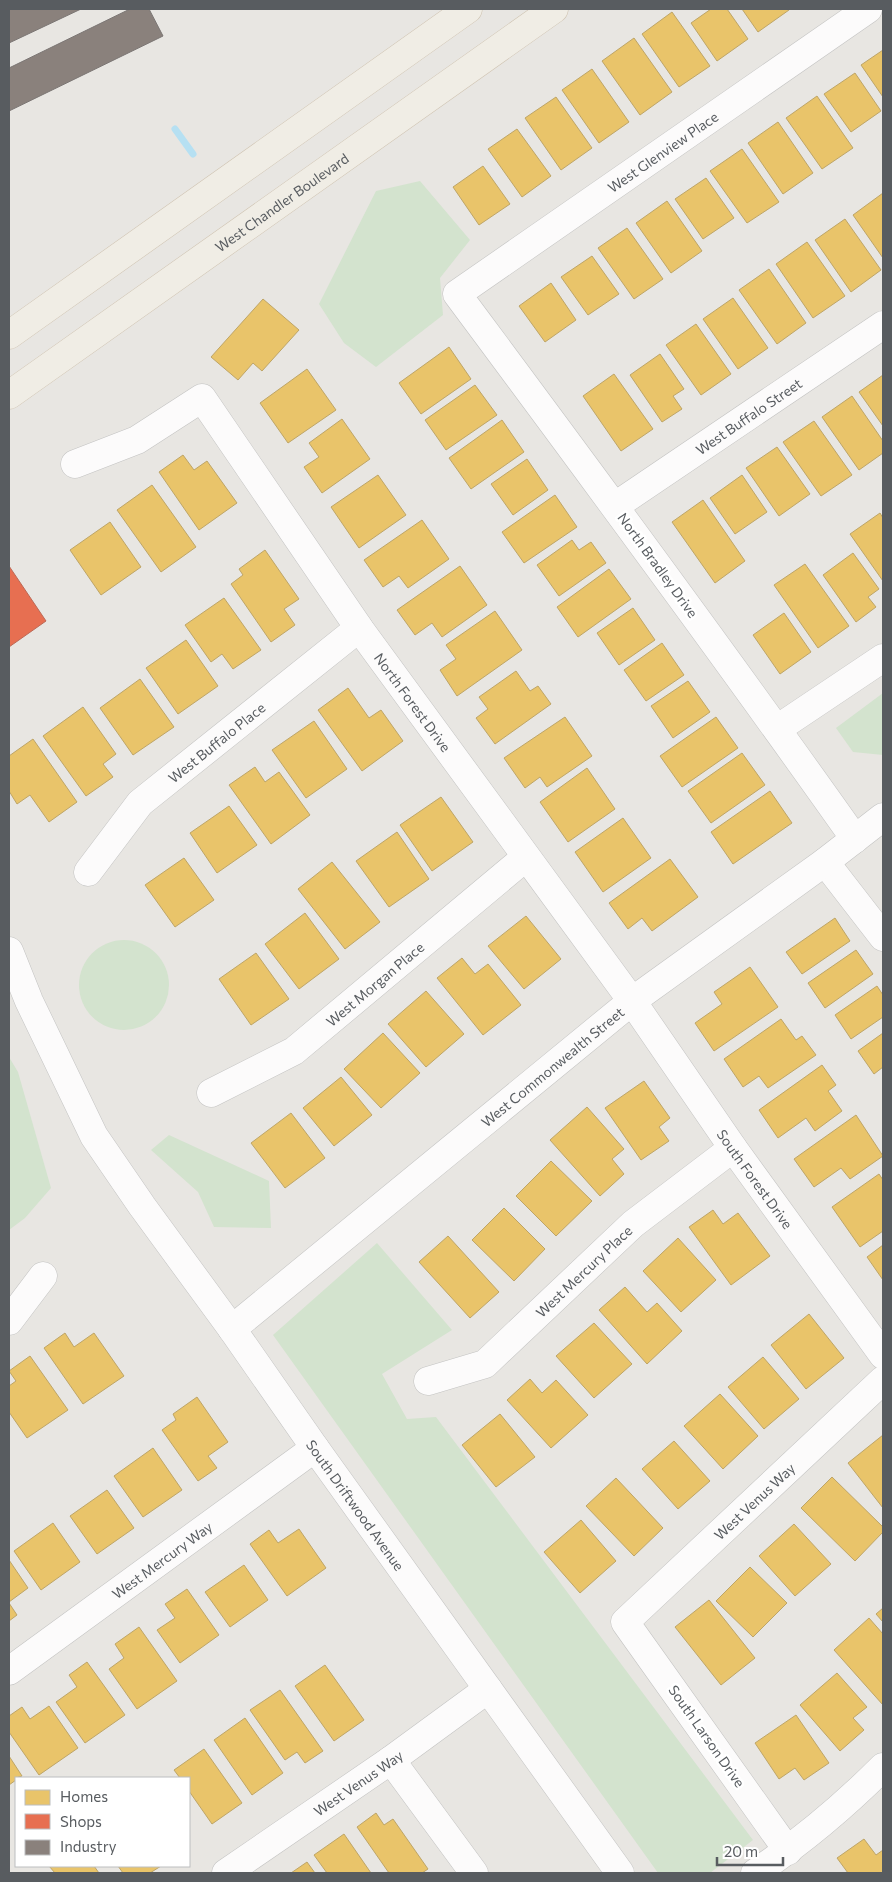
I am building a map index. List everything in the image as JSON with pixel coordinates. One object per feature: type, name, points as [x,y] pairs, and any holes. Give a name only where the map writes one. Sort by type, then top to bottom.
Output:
[{"type":"main road","points":[[9,335],[468,9]]},
{"type":"main road","name":"West Chandler Boulevard","points":[[9,395],[554,9]]},
{"type":"street","name":"West Glenview Place","points":[[456,294],[868,9]]},
{"type":"street","name":"North Bradley Drive","points":[[456,294],[615,506],[777,729],[854,839]]},
{"type":"street","name":"West Buffalo Street","points":[[615,506],[883,324]]},
{"type":"street","name":"North Forest Drive","points":[[75,464],[137,440],[202,398],[359,628],[632,1001]]},
{"type":"street","name":"West Buffalo Place","points":[[88,872],[140,803],[359,628]]},
{"type":"street","points":[[777,729],[883,658]]},
{"type":"street","name":"West Commonwealth Street","points":[[232,1329],[632,1001],[825,862],[883,817]]},
{"type":"street","name":"West Morgan Place","points":[[211,1093],[294,1051],[526,857]]},
{"type":"street","points":[[825,862],[883,937]]},
{"type":"street","name":"South Driftwood Avenue","points":[[9,951],[19,1005],[94,1136],[142,1206],[232,1329],[315,1448],[620,1873]]},
{"type":"street","name":"South Forest Drive","points":[[632,1001],[733,1148],[883,1354]]},
{"type":"street","name":"West Mercury Place","points":[[428,1380],[484,1364],[633,1224],[733,1148]]},
{"type":"street","points":[[9,1320],[43,1276]]},
{"type":"street","name":"West Venus Way","points":[[625,1622],[883,1380]]},
{"type":"street","name":"West Mercury Way","points":[[9,1671],[315,1448]]},
{"type":"street","name":"South Larson Drive","points":[[625,1622],[788,1851]]},
{"type":"street","name":"West Venus Way","points":[[226,1873],[391,1760],[488,1689]]},
{"type":"street","points":[[391,1760],[474,1873]]},
{"type":"street","points":[[755,1873],[788,1851],[864,1786],[883,1767]]},
{"type":"green space","points":[[420,181],[470,240],[440,278],[443,315],[376,367],[344,343],[319,304],[376,191]]},
{"type":"green space","points":[[883,693],[883,755],[853,752],[836,728]]},
{"type":"green space","points":[[124,940],[141,943],[156,953],[166,968],[169,985],[166,1002],[156,1017],[141,1027],[124,1030],[107,1027],[92,1017],[82,1002],[79,985],[82,968],[92,953],[107,943]]},
{"type":"green space","points":[[9,1057],[18,1072],[51,1188],[25,1218],[9,1230]]},
{"type":"green space","points":[[169,1135],[269,1181],[271,1228],[214,1227],[198,1192],[151,1150]]},
{"type":"green space","points":[[377,1243],[452,1330],[382,1374],[407,1419],[436,1417],[753,1840],[710,1873],[658,1873],[273,1335]]},
{"type":"building: Homes","points":[[711,9],[727,9],[748,39],[717,61],[691,23]]},
{"type":"building: Homes","points":[[742,9],[788,9],[789,10],[758,32]]},
{"type":"building: Homes","points":[[672,12],[710,66],[679,87],[642,34]]},
{"type":"building: Homes","points":[[634,38],[672,92],[640,115],[602,61]]},
{"type":"building: Homes","points":[[883,50],[883,97],[861,65]]},
{"type":"building: Homes","points":[[592,69],[629,122],[599,143],[562,90]]},
{"type":"building: Homes","points":[[855,73],[881,111],[851,132],[824,94]]},
{"type":"building: Homes","points":[[817,96],[853,148],[822,169],[786,118]]},
{"type":"building: Homes","points":[[556,97],[592,148],[561,170],[525,118]]},
{"type":"building: Homes","points":[[778,122],[813,173],[783,194],[748,143]]},
{"type":"building: Homes","points":[[517,129],[551,176],[522,197],[488,149]]},
{"type":"building: Homes","points":[[742,149],[779,202],[747,223],[710,171]]},
{"type":"building: Homes","points":[[483,166],[510,204],[479,225],[453,187]]},
{"type":"building: Homes","points":[[706,178],[734,218],[703,239],[675,199]]},
{"type":"building: Homes","points":[[883,193],[883,258],[853,215]]},
{"type":"building: Homes","points":[[667,201],[702,251],[671,273],[636,223]]},
{"type":"building: Homes","points":[[845,219],[881,270],[851,292],[815,240]]},
{"type":"building: Homes","points":[[627,228],[663,279],[634,299],[598,248]]},
{"type":"building: Homes","points":[[807,242],[845,296],[813,318],[776,264]]},
{"type":"building: Homes","points":[[592,256],[619,294],[588,315],[561,277]]},
{"type":"building: Homes","points":[[769,269],[806,323],[777,344],[739,290]]},
{"type":"building: Homes","points":[[551,283],[576,320],[545,342],[519,306]]},
{"type":"building: Homes","points":[[733,298],[768,348],[738,369],[703,319]]},
{"type":"building: Homes","points":[[263,299],[299,330],[262,371],[253,363],[238,380],[211,357]]},
{"type":"building: Homes","points":[[696,324],[731,374],[701,395],[666,345]]},
{"type":"building: Homes","points":[[449,347],[471,379],[421,414],[399,383]]},
{"type":"building: Homes","points":[[660,354],[684,389],[673,396],[682,409],[662,422],[630,375]]},
{"type":"building: Homes","points":[[307,369],[336,410],[288,443],[260,403]]},
{"type":"building: Homes","points":[[614,374],[653,429],[621,451],[583,396]]},
{"type":"building: Homes","points":[[883,375],[883,426],[859,392]]},
{"type":"building: Homes","points":[[475,385],[497,415],[446,450],[425,420]]},
{"type":"building: Homes","points":[[852,396],[883,441],[883,453],[859,470],[822,417]]},
{"type":"building: Homes","points":[[342,419],[370,459],[322,493],[304,467],[319,457],[309,443]]},
{"type":"building: Homes","points":[[502,420],[524,452],[471,489],[449,458]]},
{"type":"building: Homes","points":[[814,421],[852,475],[821,496],[783,442]]},
{"type":"building: Homes","points":[[777,447],[810,494],[779,516],[746,468]]},
{"type":"building: Homes","points":[[183,455],[194,470],[207,461],[237,503],[199,530],[159,472]]},
{"type":"building: Homes","points":[[527,459],[548,490],[513,515],[491,484]]},
{"type":"building: Homes","points":[[378,475],[406,515],[359,548],[331,507]]},
{"type":"building: Homes","points":[[742,475],[767,512],[735,534],[710,498]]},
{"type":"building: Homes","points":[[152,485],[196,547],[161,572],[117,510]]},
{"type":"building: Homes","points":[[555,495],[577,527],[524,563],[502,532]]},
{"type":"building: Homes","points":[[703,500],[745,561],[715,583],[672,522]]},
{"type":"building: Homes","points":[[880,513],[883,518],[883,581],[850,534]]},
{"type":"building: Homes","points":[[422,520],[449,559],[408,588],[399,576],[383,587],[364,560]]},
{"type":"building: Homes","points":[[110,522],[141,567],[101,595],[70,550]]},
{"type":"building: Homes","points":[[572,540],[579,550],[591,542],[606,563],[559,596],[537,565]]},
{"type":"building: Homes","points":[[265,550],[299,599],[284,609],[295,625],[271,642],[231,584],[243,575],[239,569]]},
{"type":"building: Homes","points":[[853,553],[879,589],[868,597],[876,607],[856,622],[823,575]]},
{"type":"building: Homes","points":[[805,564],[849,626],[818,648],[774,585]]},
{"type":"building: Homes","points":[[460,566],[487,605],[442,637],[432,623],[415,635],[397,610]]},
{"type":"building: Homes","points":[[609,569],[631,599],[578,637],[557,607]]},
{"type":"building: Homes","points":[[224,598],[261,650],[233,669],[222,654],[211,662],[185,625]]},
{"type":"building: Homes","points":[[633,608],[655,640],[619,665],[597,633]]},
{"type":"building: Homes","points":[[495,611],[522,650],[457,696],[440,670],[456,659],[446,645]]},
{"type":"building: Homes","points":[[784,613],[811,652],[780,674],[753,635]]},
{"type":"building: Homes","points":[[186,640],[218,686],[178,714],[146,668]]},
{"type":"building: Homes","points":[[662,643],[684,675],[646,701],[624,670]]},
{"type":"building: Homes","points":[[516,671],[530,691],[538,686],[551,704],[495,744],[476,718],[488,709],[479,697]]},
{"type":"building: Homes","points":[[140,679],[174,727],[133,755],[100,708]]},
{"type":"building: Homes","points":[[688,681],[710,712],[673,738],[651,706]]},
{"type":"building: Homes","points":[[348,688],[369,718],[381,710],[403,741],[362,771],[318,710]]},
{"type":"building: Homes","points":[[83,707],[116,754],[103,764],[113,777],[86,796],[43,736]]},
{"type":"building: Homes","points":[[565,717],[592,756],[547,787],[540,777],[525,788],[504,758]]},
{"type":"building: Homes","points":[[716,717],[738,748],[682,787],[660,756]]},
{"type":"building: Homes","points":[[314,721],[347,769],[306,798],[272,750]]},
{"type":"building: Homes","points":[[33,739],[77,802],[49,822],[30,795],[17,804],[9,791],[9,756]]},
{"type":"building: Homes","points":[[742,753],[765,785],[711,823],[688,791]]},
{"type":"building: Homes","points":[[255,767],[265,782],[279,772],[310,815],[271,844],[229,785]]},
{"type":"building: Homes","points":[[587,768],[615,809],[568,842],[540,802]]},
{"type":"building: Homes","points":[[770,791],[792,823],[733,864],[711,832]]},
{"type":"building: Homes","points":[[441,797],[473,842],[432,871],[400,825]]},
{"type":"building: Homes","points":[[229,806],[257,845],[217,873],[190,833]]},
{"type":"building: Homes","points":[[623,818],[651,858],[603,892],[575,852]]},
{"type":"building: Homes","points":[[397,832],[429,879],[389,907],[356,861]]},
{"type":"building: Homes","points":[[184,858],[214,900],[175,927],[145,885]]},
{"type":"building: Homes","points":[[670,859],[698,897],[652,931],[642,918],[628,929],[609,903]]},
{"type":"building: Homes","points":[[332,862],[380,922],[345,949],[298,889]]},
{"type":"building: Homes","points":[[305,913],[339,959],[299,989],[265,944]]},
{"type":"building: Homes","points":[[526,916],[561,959],[524,989],[488,946]]},
{"type":"building: Homes","points":[[835,918],[850,941],[802,974],[786,952]]},
{"type":"building: Homes","points":[[856,950],[873,974],[825,1008],[808,983]]},
{"type":"building: Homes","points":[[256,953],[289,999],[251,1025],[219,979]]},
{"type":"building: Homes","points":[[462,958],[475,974],[488,964],[521,1005],[483,1035],[437,978]]},
{"type":"building: Homes","points":[[750,967],[778,1007],[714,1051],[695,1023],[722,1004],[714,992]]},
{"type":"building: Homes","points":[[877,986],[883,995],[883,1017],[851,1039],[835,1015]]},
{"type":"building: Homes","points":[[426,991],[464,1034],[426,1067],[388,1024]]},
{"type":"building: Homes","points":[[781,1019],[796,1040],[802,1036],[816,1055],[768,1088],[759,1076],[743,1087],[724,1059]]},
{"type":"building: Homes","points":[[383,1033],[420,1073],[381,1108],[344,1069]]},
{"type":"building: Homes","points":[[883,1033],[883,1067],[874,1074],[858,1051]]},
{"type":"building: Homes","points":[[822,1065],[836,1085],[828,1091],[842,1111],[815,1131],[806,1118],[778,1138],[759,1110]]},
{"type":"building: Homes","points":[[341,1077],[372,1115],[334,1146],[303,1108]]},
{"type":"building: Homes","points":[[644,1081],[670,1118],[659,1127],[669,1141],[641,1160],[605,1108]]},
{"type":"building: Homes","points":[[587,1107],[624,1149],[612,1159],[624,1174],[600,1196],[550,1140]]},
{"type":"building: Homes","points":[[291,1113],[325,1158],[285,1188],[251,1143]]},
{"type":"building: Homes","points":[[856,1115],[883,1156],[850,1179],[841,1168],[814,1187],[794,1159]]},
{"type":"building: Homes","points":[[551,1161],[592,1201],[556,1236],[516,1196]]},
{"type":"building: Homes","points":[[879,1174],[883,1180],[883,1231],[860,1247],[832,1207]]},
{"type":"building: Homes","points":[[504,1208],[545,1249],[514,1281],[472,1240]]},
{"type":"building: Homes","points":[[713,1210],[723,1224],[738,1213],[770,1256],[731,1285],[689,1227]]},
{"type":"building: Homes","points":[[448,1236],[499,1292],[470,1318],[419,1262]]},
{"type":"building: Homes","points":[[678,1238],[716,1280],[681,1312],[643,1271]]},
{"type":"building: Homes","points":[[883,1245],[883,1280],[867,1257]]},
{"type":"building: Homes","points":[[625,1287],[647,1312],[657,1303],[682,1331],[647,1364],[599,1310]]},
{"type":"building: Homes","points":[[809,1314],[844,1358],[806,1389],[771,1345]]},
{"type":"building: Homes","points":[[594,1323],[632,1364],[594,1398],[556,1356]]},
{"type":"building: Homes","points":[[65,1333],[74,1347],[94,1333],[124,1376],[83,1404],[44,1348]]},
{"type":"building: Homes","points":[[30,1356],[68,1410],[27,1438],[9,1412],[9,1386],[16,1381],[9,1371]]},
{"type":"building: Homes","points":[[763,1357],[799,1399],[764,1429],[728,1387]]},
{"type":"building: Homes","points":[[530,1379],[542,1393],[556,1380],[588,1415],[551,1448],[507,1400]]},
{"type":"building: Homes","points":[[720,1394],[758,1436],[723,1469],[684,1426]]},
{"type":"building: Homes","points":[[197,1397],[228,1442],[208,1456],[217,1468],[198,1481],[162,1430],[176,1420],[173,1414]]},
{"type":"building: Homes","points":[[500,1414],[535,1457],[496,1487],[462,1445]]},
{"type":"building: Homes","points":[[883,1435],[883,1508],[848,1463]]},
{"type":"building: Homes","points":[[674,1441],[710,1481],[678,1509],[642,1469]]},
{"type":"building: Homes","points":[[153,1448],[182,1490],[143,1517],[114,1476]]},
{"type":"building: Homes","points":[[832,1477],[883,1527],[883,1532],[855,1561],[801,1508]]},
{"type":"building: Homes","points":[[616,1478],[663,1528],[634,1556],[586,1506]]},
{"type":"building: Homes","points":[[107,1490],[134,1528],[97,1554],[70,1516]]},
{"type":"building: Homes","points":[[581,1520],[616,1561],[580,1593],[544,1552]]},
{"type":"building: Homes","points":[[53,1523],[80,1562],[41,1590],[14,1551]]},
{"type":"building: Homes","points":[[794,1524],[831,1564],[795,1596],[759,1556]]},
{"type":"building: Homes","points":[[299,1529],[326,1568],[287,1596],[250,1544],[269,1530],[278,1543]]},
{"type":"building: Homes","points":[[9,1560],[28,1588],[9,1602]]},
{"type":"building: Homes","points":[[244,1565],[268,1600],[230,1627],[205,1592]]},
{"type":"building: Homes","points":[[750,1567],[787,1603],[753,1637],[716,1601]]},
{"type":"building: Homes","points":[[187,1589],[219,1635],[180,1663],[157,1630],[175,1618],[165,1604]]},
{"type":"building: Homes","points":[[709,1600],[755,1658],[721,1685],[675,1627]]},
{"type":"building: Homes","points":[[9,1603],[17,1615],[9,1621]]},
{"type":"building: Homes","points":[[883,1608],[883,1622],[876,1614]]},
{"type":"building: Homes","points":[[869,1618],[883,1634],[883,1705],[834,1650]]},
{"type":"building: Homes","points":[[139,1627],[177,1681],[137,1709],[109,1669],[124,1658],[115,1644]]},
{"type":"building: Homes","points":[[87,1662],[125,1715],[85,1743],[56,1702],[77,1687],[69,1675]]},
{"type":"building: Homes","points":[[325,1665],[364,1720],[334,1741],[295,1686]]},
{"type":"building: Homes","points":[[837,1673],[867,1707],[853,1718],[864,1730],[840,1751],[800,1705]]},
{"type":"building: Homes","points":[[280,1690],[323,1751],[305,1763],[297,1752],[285,1760],[250,1710]]},
{"type":"building: Homes","points":[[49,1706],[78,1748],[39,1775],[9,1732],[9,1716],[22,1707],[30,1719]]},
{"type":"building: Homes","points":[[796,1715],[829,1763],[804,1780],[795,1768],[779,1779],[755,1743]]},
{"type":"building: Homes","points":[[245,1718],[283,1773],[252,1795],[214,1740]]},
{"type":"building: Homes","points":[[204,1749],[242,1803],[212,1824],[190,1792],[190,1777],[179,1777],[174,1770]]},
{"type":"building: Homes","points":[[9,1756],[22,1776],[15,1777],[15,1781],[9,1785]]},
{"type":"building: Homes","points":[[376,1813],[384,1825],[393,1819],[428,1869],[422,1873],[389,1873],[357,1827]]},
{"type":"building: Homes","points":[[344,1834],[371,1873],[327,1873],[314,1855]]},
{"type":"building: Homes","points":[[864,1839],[876,1855],[883,1850],[883,1873],[848,1873],[837,1858]]},
{"type":"building: Homes","points":[[307,1862],[315,1873],[291,1873]]},
{"type":"building: Homes","points":[[50,1867],[95,1867],[99,1873],[55,1873]]},
{"type":"building: Homes","points":[[119,1867],[159,1867],[150,1873],[123,1873]]},
{"type":"building: Shops","points":[[9,566],[46,621],[9,647]]},
{"type":"building: Industry","points":[[9,9],[81,9],[9,43]]},
{"type":"building: Industry","points":[[130,9],[149,9],[163,36],[9,111],[9,68]]},
{"type":"waterway","points":[[175,129],[193,154]]}]
